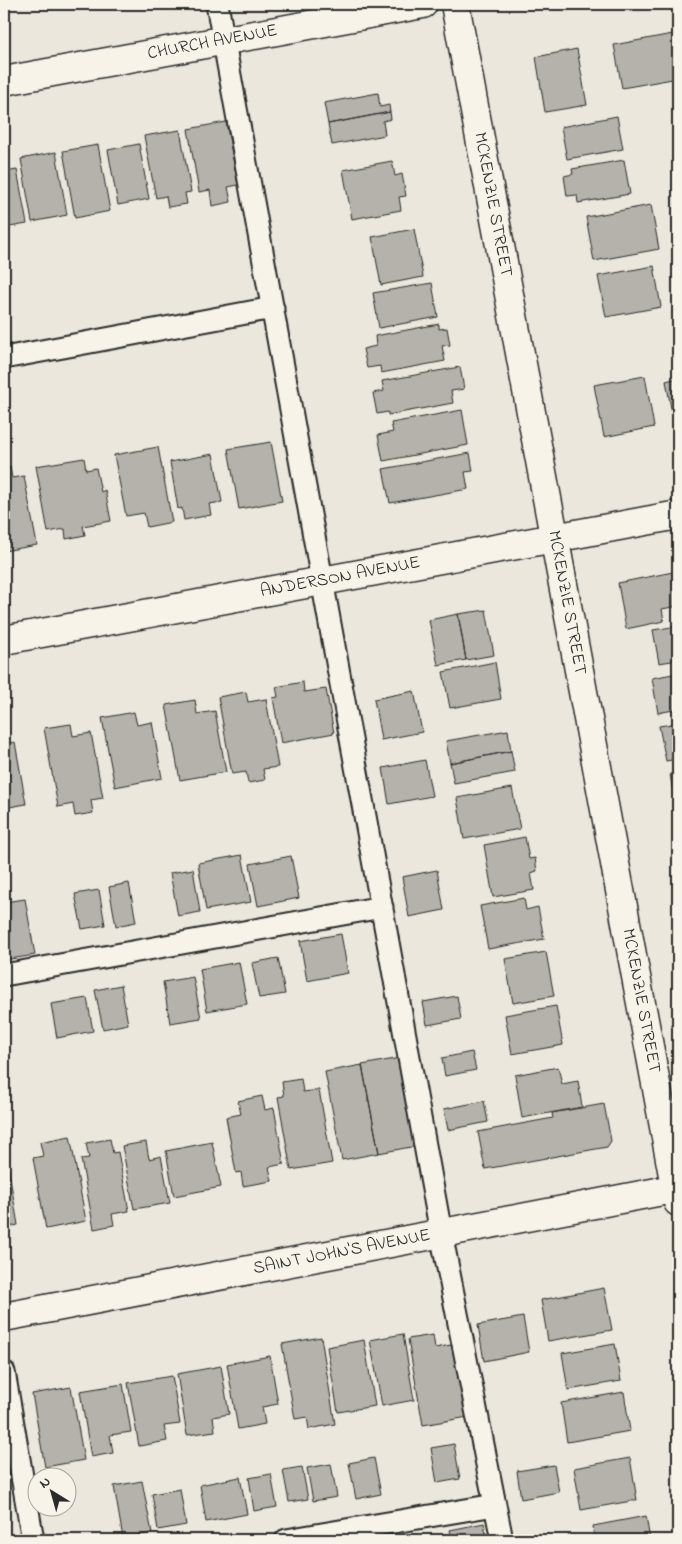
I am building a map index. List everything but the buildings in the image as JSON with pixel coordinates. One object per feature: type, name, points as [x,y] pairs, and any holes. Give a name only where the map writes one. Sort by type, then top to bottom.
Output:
[{"type":"street","name":"CHURCH AVENUE","points":[[4,81],[423,4]]},
{"type":"street","name":"MCKENZIE STREET","points":[[455,4],[553,538],[677,1193]]},
{"type":"street","name":"ANDERSON AVENUE","points":[[4,640],[678,515]]},
{"type":"street","name":"SAINT JOHN'S AVENUE","points":[[4,1317],[441,1233],[677,1193]]},
{"type":"lane","points":[[217,4],[441,1233],[502,1540]]},
{"type":"lane","points":[[4,358],[273,308]]},
{"type":"lane","points":[[4,975],[382,907]]},
{"type":"lane","points":[[4,1372],[33,1540]]},
{"type":"lane","points":[[286,1540],[495,1505]]}]
